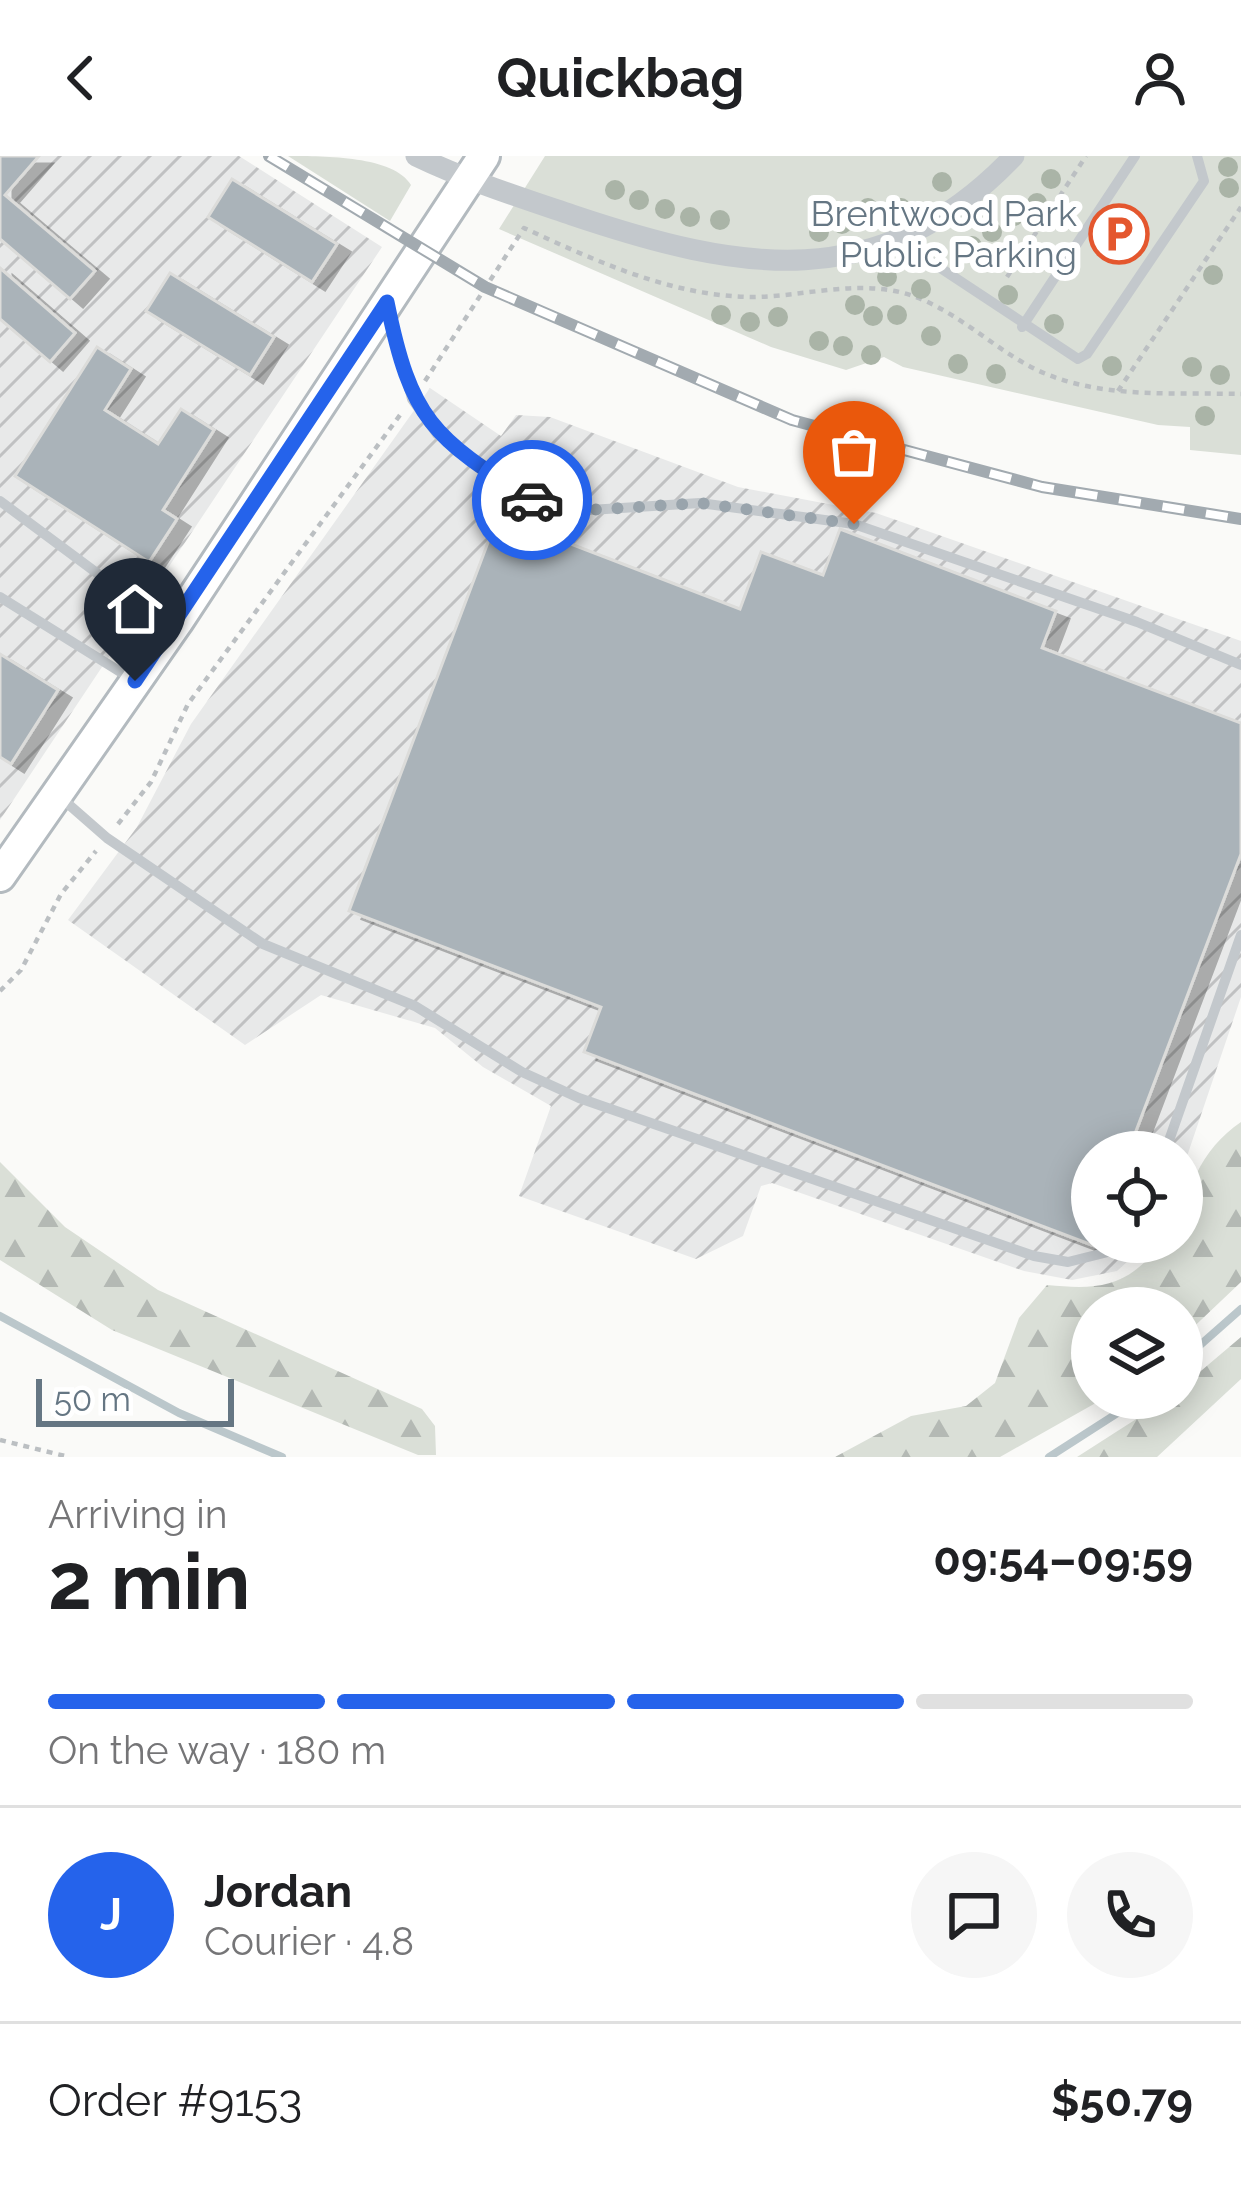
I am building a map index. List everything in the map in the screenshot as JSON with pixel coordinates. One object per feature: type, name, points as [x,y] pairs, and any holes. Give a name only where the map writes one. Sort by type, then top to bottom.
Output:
[{"type":"main road","points":[[0,876],[177,622],[476,168]]},
{"type":"street","points":[[416,156],[476,168],[690,251],[767,264],[835,258],[898,240],[940,218],[1014,156]]},
{"type":"lane","points":[[1022,327],[1135,156]]},
{"type":"lane","points":[[898,240],[1022,327],[1078,359],[1088,355],[1204,181],[1198,156]]},
{"type":"lane","points":[[387,302],[412,399],[437,434],[535,501],[563,506],[700,503],[854,524],[1137,622],[1241,665]]},
{"type":"lane","points":[[0,501],[113,585],[177,622]]},
{"type":"lane","points":[[0,597],[135,681]]},
{"type":"lane","points":[[57,794],[154,871],[291,957],[416,1006],[522,1072],[579,1098],[1034,1256],[1071,1261]]},
{"type":"lane","points":[[1172,1131],[1241,935]]},
{"type":"path","points":[[1007,278],[1086,156]]},
{"type":"path","points":[[1118,391],[1241,207]]},
{"type":"path","points":[[0,1440],[69,1457]]},
{"type":"shaded area","points":[[0,156],[239,156],[382,247],[0,820]]},
{"type":"shaded area","points":[[430,388],[501,436],[516,415],[550,417],[738,487],[876,513],[1241,641],[1241,997],[1196,1131],[1071,1131],[1071,1263],[1126,1263],[1117,1271],[1072,1280],[1024,1271],[772,1183],[761,1186],[743,1236],[696,1259],[519,1196],[551,1106],[483,1067],[435,1028],[321,995],[245,1045],[68,920],[137,827],[191,724]]},
{"type":"green space","points":[[288,156],[374,163],[402,175],[411,185],[390,221]]},
{"type":"green space","points":[[545,156],[1241,156],[1241,455],[1190,450],[1190,427],[1158,425],[903,367],[884,357],[846,370],[771,347],[499,229]]},
{"type":"green space","points":[[1241,1122],[1241,1282],[1203,1318],[1203,1287],[1082,1287],[1111,1283],[1143,1263],[1203,1263],[1203,1162]]},
{"type":"green space","points":[[0,1162],[65,1227],[158,1290],[422,1409],[435,1426],[436,1455],[418,1455],[112,1330],[0,1260]]},
{"type":"green space","points":[[1047,1285],[1082,1287],[1071,1287],[1071,1417],[1000,1457],[835,1457],[911,1416],[966,1406],[995,1383],[1019,1318]]},
{"type":"green space","points":[[1241,1337],[1241,1379],[1203,1414],[1203,1369]]},
{"type":"green space","points":[[1136,1419],[1198,1419],[1157,1457],[1077,1457]]},
{"type":"building","points":[[0,156],[39,156],[5,195],[95,271],[70,299],[0,239]]},
{"type":"building","points":[[232,179],[337,244],[312,282],[208,217]]},
{"type":"building","points":[[0,268],[75,333],[50,362],[0,319]]},
{"type":"building","points":[[170,273],[274,337],[250,375],[146,311]]},
{"type":"building","points":[[97,347],[131,369],[105,410],[158,444],[181,409],[214,430],[163,510],[177,519],[149,562],[15,476]]},
{"type":"building","points":[[498,516],[740,609],[761,552],[823,575],[840,529],[1056,611],[1042,648],[1241,723],[1241,854],[1136,1131],[1071,1131],[1071,1237],[584,1052],[601,1007],[349,911]]},
{"type":"building","points":[[0,654],[58,690],[11,764],[0,757]]},
{"type":"waterway","points":[[1203,1342],[1241,1309]]},
{"type":"waterway","points":[[0,1316],[179,1413],[282,1457]]},
{"type":"waterway","points":[[1049,1457],[1108,1419]]},
{"type":"railway","points":[[269,156],[485,287],[792,420],[1042,487],[1241,519]]},
{"type":"way so far","points":[[532,500],[590,510],[700,503],[854,524]]},
{"type":"place","name":"Brentwood Park Public Parking","points":[[1119,234]]},
{"type":"route","points":[[135,681],[387,302],[412,399],[437,434],[532,500]]}]
